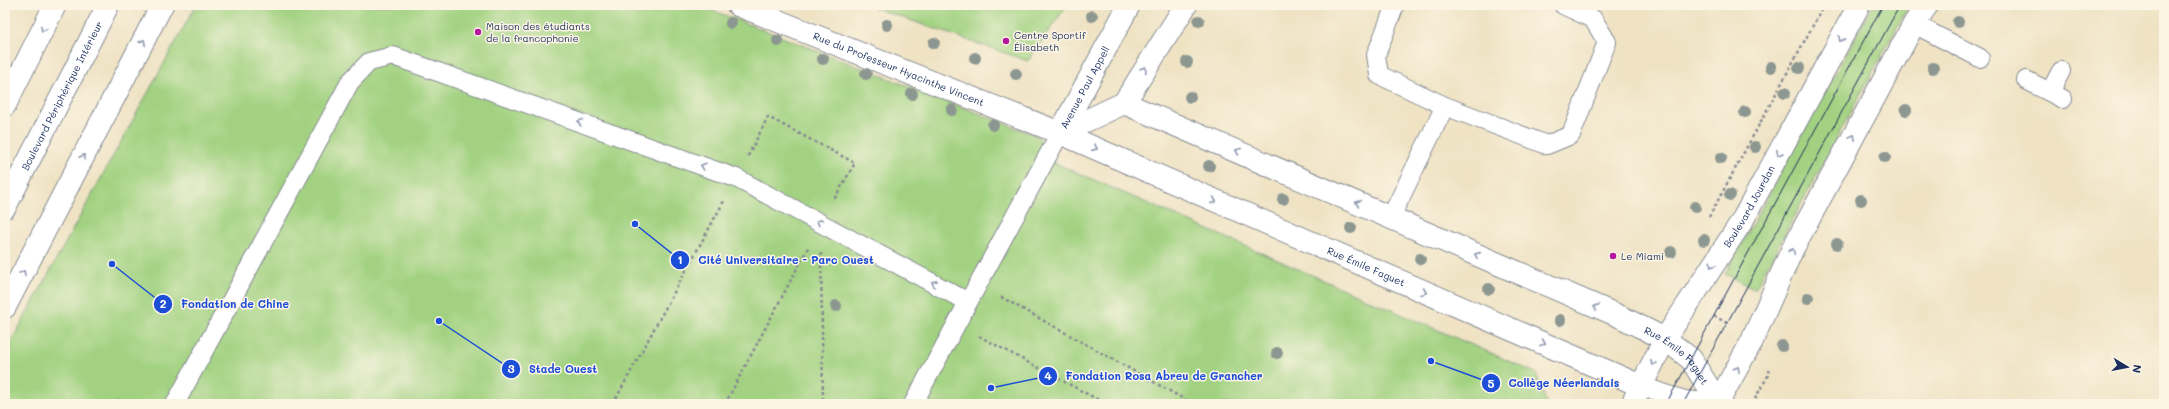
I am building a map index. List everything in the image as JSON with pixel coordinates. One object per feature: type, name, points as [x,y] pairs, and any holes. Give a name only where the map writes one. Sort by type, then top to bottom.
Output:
[{"type":"main road","points":[[5,105],[55,5]]},
{"type":"main road","name":"Boulevard Périphérique Intérieur","points":[[5,207],[108,5]]},
{"type":"main road","points":[[5,307],[162,5]]},
{"type":"main road","name":"Rue du Professeur Hyacinthe Vincent","points":[[738,5],[1060,132]]},
{"type":"main road","name":"Avenue Paul Appell","points":[[1060,132],[1128,5]]},
{"type":"main road","points":[[1124,103],[1186,5]]},
{"type":"main road","name":"Boulevard Jourdan","points":[[1637,395],[1665,339],[1742,221],[1859,5]]},
{"type":"main road","points":[[1718,404],[1754,337],[1792,250],[1914,24],[1927,5]]},
{"type":"main road","name":"Avenue Paul Appell","points":[[1060,132],[1124,103]]},
{"type":"main road","name":"Rue Émile Faguet","points":[[1124,103],[1619,316],[1665,339],[1691,359],[1718,404]]},
{"type":"main road","name":"Rue Émile Faguet","points":[[1060,132],[1637,395]]},
{"type":"lane","points":[[1395,5],[1376,55],[1378,75],[1445,106],[1547,145],[1571,135],[1606,42],[1593,19],[1563,5]]},
{"type":"lane","points":[[1914,24],[1980,58]]},
{"type":"lane","points":[[175,404],[350,82],[369,62],[393,56],[736,178],[968,302]]},
{"type":"lane","points":[[2026,80],[2057,95],[2061,71]]},
{"type":"lane","points":[[1391,217],[1445,106]]},
{"type":"lane","points":[[913,404],[1060,132]]},
{"type":"lane","name":"Rue Émile Faguet","points":[[1637,395],[1718,404]]},
{"type":"path","points":[[1706,222],[1824,5]]},
{"type":"path","points":[[613,404],[768,117],[855,163],[821,223],[725,404]]},
{"type":"path","points":[[821,223],[823,404]]},
{"type":"path","points":[[978,284],[1193,404]]},
{"type":"path","points":[[1688,303],[1754,337]]},
{"type":"path","points":[[956,324],[1106,404]]},
{"type":"path","points":[[1752,404],[1766,380]]},
{"type":"green space","points":[[196,5],[699,5],[1037,136],[1053,162],[1536,373],[1547,404],[5,404],[5,353]]},
{"type":"green space","name":"Centre Sportif Élisabeth","points":[[866,5],[1067,5],[1028,61]]},
{"type":"green space","points":[[1873,5],[1909,5],[1755,289],[1725,274]]},
{"type":"tram line","points":[[1666,404],[1883,5]]},
{"type":"tram line","points":[[1683,404],[1900,5]]},
{"type":"place","name":"Maison des étudiants de la francophonie","points":[[478,32]]},
{"type":"place","name":"Centre Sportif Élisabeth","points":[[1006,41]]},
{"type":"place","name":"Cité Universitaire - Parc Ouest","points":[[635,224]]},
{"type":"place","name":"Le Miami","points":[[1613,256]]},
{"type":"place","name":"Fondation de Chine","points":[[112,264]]},
{"type":"place","name":"Stade Ouest","points":[[439,321]]},
{"type":"place","name":"Collège Néerlandais","points":[[1431,361]]},
{"type":"place","name":"Fondation Rosa Abreu de Grancher","points":[[991,388]]}]
